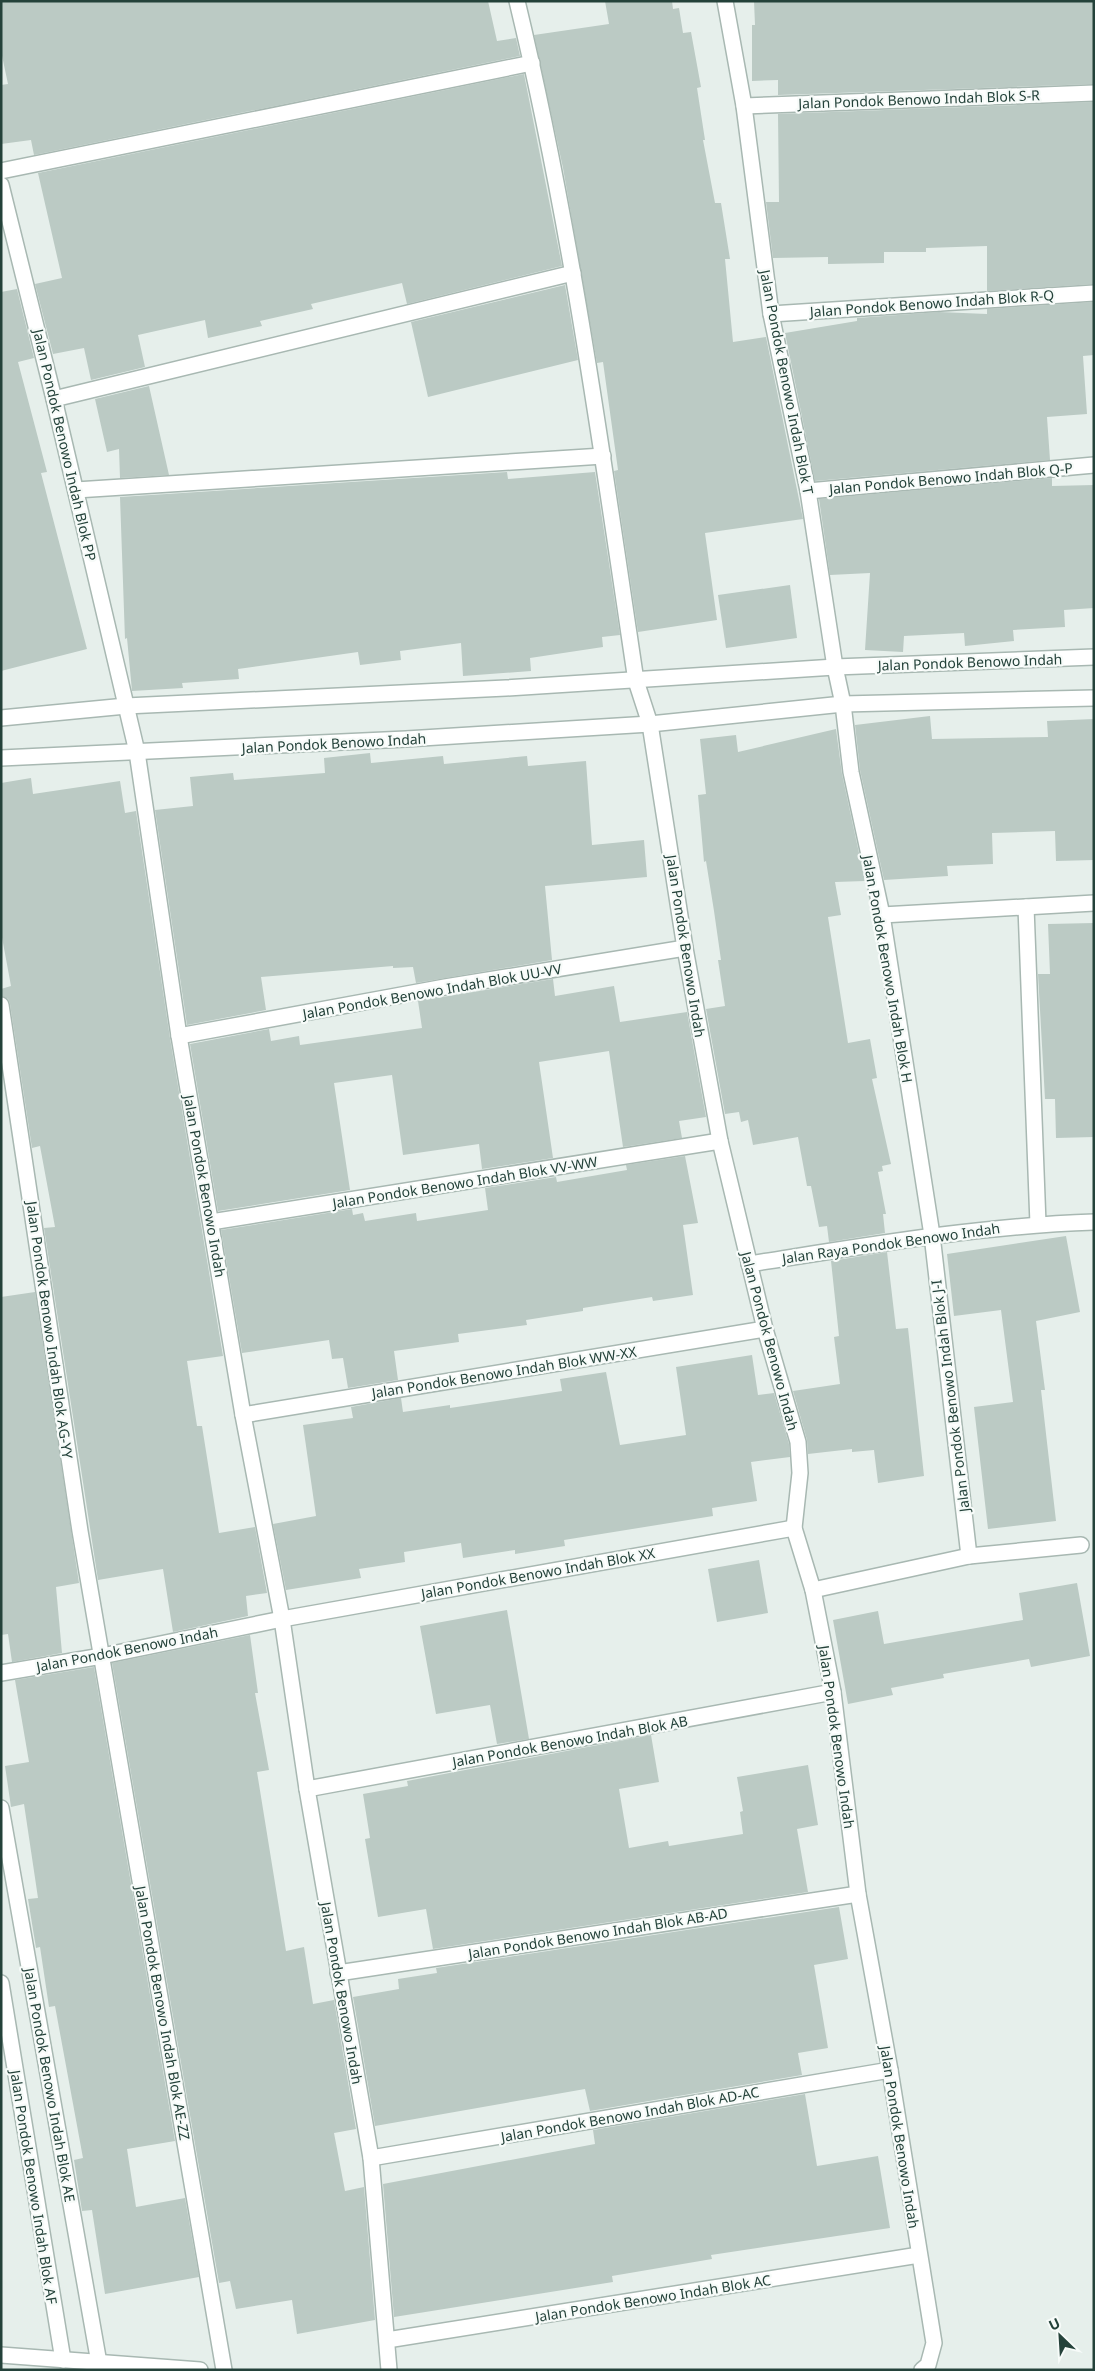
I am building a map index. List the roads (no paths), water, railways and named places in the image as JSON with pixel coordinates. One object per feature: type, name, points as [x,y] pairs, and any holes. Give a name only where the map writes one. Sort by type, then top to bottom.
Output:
[{"type":"street","points":[[517,1],[532,63],[573,273],[603,456],[636,681]]},
{"type":"street","name":"Jalan Pondok Benowo Indah Blok T","points":[[725,1],[744,106],[771,314],[808,491],[835,667],[843,704]]},
{"type":"street","points":[[1,171],[532,63]]},
{"type":"street","name":"Jalan Pondok Benowo Indah Blok S-R","points":[[744,106],[1094,93]]},
{"type":"street","name":"Jalan Pondok Benowo Indah Blok PP","points":[[1,185],[76,490],[126,706]]},
{"type":"street","points":[[54,399],[573,273]]},
{"type":"street","name":"Jalan Pondok Benowo Indah Blok R-Q","points":[[771,314],[1094,293]]},
{"type":"street","points":[[76,490],[603,456]]},
{"type":"street","name":"Jalan Pondok Benowo Indah Blok Q-P","points":[[808,491],[1094,465]]},
{"type":"street","name":"Jalan Pondok Benowo Indah","points":[[1,718],[126,706],[636,681],[835,667],[1094,657]]},
{"type":"street","name":"Jalan Pondok Benowo Indah","points":[[636,681],[650,724],[685,948],[720,1141],[765,1329],[798,1442],[800,1473],[794,1528],[813,1590],[833,1692],[858,1894],[890,2070],[934,2343],[928,2366],[922,2370]]},
{"type":"street","name":"Jalan Pondok Benowo Indah","points":[[1,758],[406,740],[650,724],[843,704],[1094,698]]},
{"type":"street","name":"Jalan Pondok Benowo Indah Blok H","points":[[843,704],[851,772],[882,915],[932,1235]]},
{"type":"street","name":"Jalan Pondok Benowo Indah","points":[[126,706],[137,752],[179,1036],[243,1416],[282,1619],[307,1789],[370,2158],[389,2370]]},
{"type":"street","points":[[882,915],[1094,903]]},
{"type":"street","points":[[1026,907],[1038,1224]]},
{"type":"street","name":"Jalan Pondok Benowo Indah Blok UU-VV","points":[[179,1036],[445,986],[685,948]]},
{"type":"street","name":"Jalan Pondok Benowo Indah Blok AG-YY","points":[[1,1004],[54,1368],[102,1656]]},
{"type":"street","name":"Jalan Pondok Benowo Indah Blok VV-WW","points":[[211,1222],[720,1141]]},
{"type":"street","name":"Jalan Raya Pondok Benowo Indah","points":[[749,1264],[932,1235],[1038,1224],[1094,1222]]},
{"type":"street","name":"Jalan Pondok Benowo Indah Blok J-I","points":[[932,1235],[969,1556]]},
{"type":"street","name":"Jalan Pondok Benowo Indah Blok WW-XX","points":[[243,1416],[765,1329]]},
{"type":"street","name":"Jalan Pondok Benowo Indah Blok XX","points":[[282,1619],[794,1528]]},
{"type":"street","points":[[813,1590],[969,1556],[1081,1545]]},
{"type":"street","name":"Jalan Pondok Benowo Indah","points":[[1,1673],[102,1656],[282,1619]]},
{"type":"street","name":"Jalan Pondok Benowo Indah Blok AE-ZZ","points":[[102,1656],[224,2370]]},
{"type":"street","name":"Jalan Pondok Benowo Indah Blok AB","points":[[307,1789],[833,1692]]},
{"type":"street","name":"Jalan Pondok Benowo Indah Blok AE","points":[[1,1808],[99,2362]]},
{"type":"street","name":"Jalan Pondok Benowo Indah Blok AB-AD","points":[[338,1972],[858,1894]]},
{"type":"street","name":"Jalan Pondok Benowo Indah Blok AF","points":[[1,1983],[63,2360]]},
{"type":"street","name":"Jalan Pondok Benowo Indah Blok AD-AC","points":[[370,2158],[890,2070]]},
{"type":"street","name":"Jalan Pondok Benowo Indah Blok AC","points":[[387,2340],[919,2255]]},
{"type":"street","points":[[1,2355],[200,2370]]}]
